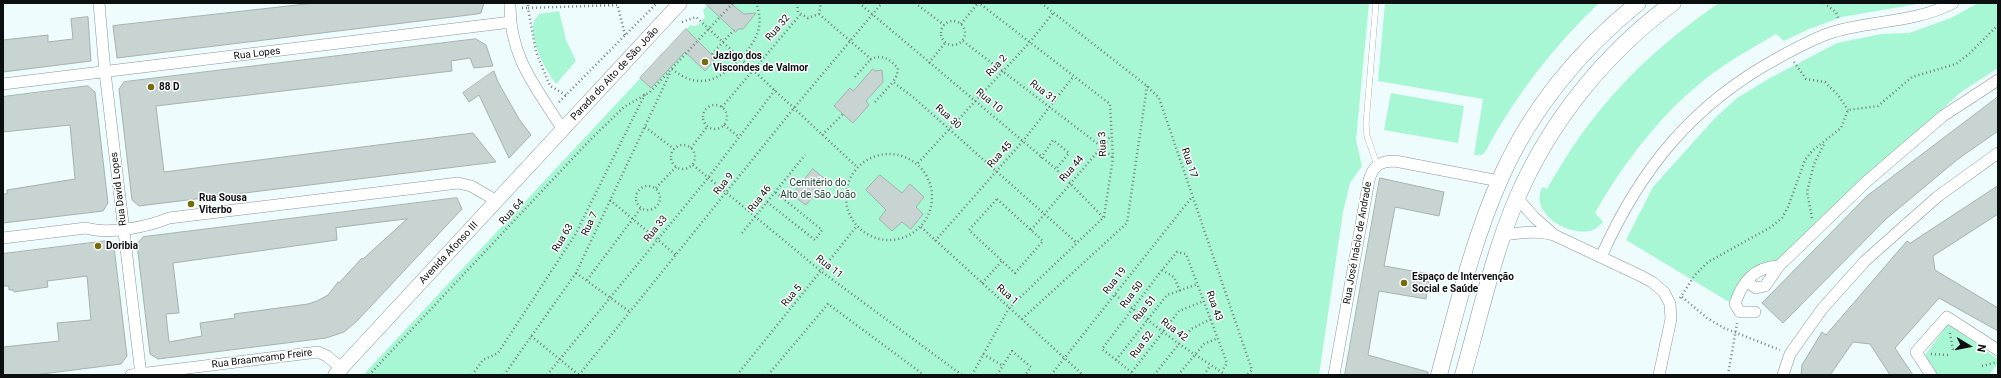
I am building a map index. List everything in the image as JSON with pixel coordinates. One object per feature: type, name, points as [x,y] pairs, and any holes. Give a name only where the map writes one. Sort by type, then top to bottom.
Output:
[{"type":"main road","points":[[1439,375],[1478,236],[1499,181],[1519,141],[1566,74],[1589,48],[1638,3]]},
{"type":"main road","points":[[1463,375],[1503,235],[1517,198],[1540,151],[1576,98],[1619,50],[1673,3]]},
{"type":"street","name":"Rua David Lopes","points":[[99,3],[105,72],[138,375]]},
{"type":"street","name":"Parada do Alto de São João","points":[[510,3],[511,22],[516,46],[530,80],[563,130],[676,8]]},
{"type":"street","points":[[1601,257],[1617,223],[1649,170],[1686,126],[1732,87],[1789,52],[1838,31],[1864,25],[1913,18],[1934,12],[1953,3]]},
{"type":"street","name":"Rua Lopes","points":[[3,84],[511,22]]},
{"type":"street","points":[[1747,282],[1756,288],[1765,286],[1778,266],[1866,182],[1943,116],[1998,80]]},
{"type":"street","name":"Avenida Afonso III","points":[[338,372],[563,130]]},
{"type":"street","points":[[1784,375],[1790,354],[1822,309],[1865,262],[1937,197],[1998,153]]},
{"type":"street","points":[[1377,165],[1381,162],[1395,161],[1499,181]]},
{"type":"street","name":"Rua José Inácio de Andrade","points":[[1334,375],[1369,180],[1371,172],[1377,165]]},
{"type":"street","points":[[3,238],[86,228],[98,232],[151,225],[169,218],[458,183],[471,186],[497,202]]},
{"type":"street","points":[[1517,198],[1535,218],[1554,235]]},
{"type":"street","points":[[1503,235],[1527,232],[1545,232],[1554,235],[1652,282],[1664,292],[1670,304],[1671,326],[1659,375]]},
{"type":"street","points":[[1755,312],[1740,312],[1735,304],[1740,289],[1756,272],[1766,267],[1778,266]]},
{"type":"street","points":[[1931,375],[1916,352],[1947,317],[1998,350]]},
{"type":"street","name":"Rua Braamcamp Freire","points":[[138,375],[318,352],[327,356],[338,372]]},
{"type":"lane","points":[[1376,3],[1366,124],[1367,136],[1377,165]]},
{"type":"path","points":[[528,3],[536,52],[550,86],[566,95]]},
{"type":"path","points":[[554,106],[626,36],[657,3]]},
{"type":"path","name":"Rua 64","points":[[369,375],[590,140],[624,107],[650,92],[733,3]]},
{"type":"path","points":[[672,69],[687,78],[705,81],[720,76],[753,44],[759,29],[759,12],[756,3]]},
{"type":"path","points":[[797,3],[796,8],[800,15],[812,18],[819,14],[821,3]]},
{"type":"path","name":"Rua 10","points":[[860,3],[929,63],[976,100],[1041,158],[1056,169],[1104,217]]},
{"type":"path","name":"Rua 9","points":[[579,375],[794,108],[882,3]]},
{"type":"path","points":[[915,3],[944,25]]},
{"type":"path","points":[[961,24],[978,3]]},
{"type":"path","name":"Rua 3","points":[[978,3],[1110,104],[1112,158],[1104,217]]},
{"type":"path","name":"Rua 17","points":[[1041,3],[1147,86],[1159,98],[1252,370],[1247,375]]},
{"type":"path","points":[[1824,3],[1836,12],[1838,31]]},
{"type":"path","points":[[528,8],[617,4],[626,36]]},
{"type":"path","points":[[676,8],[681,22],[696,17],[857,167]]},
{"type":"path","name":"Rua 2","points":[[918,163],[1030,42],[1053,13]]},
{"type":"path","points":[[819,14],[871,59]]},
{"type":"path","name":"Rua 32","points":[[722,108],[800,15]]},
{"type":"path","points":[[952,21],[961,24],[965,31],[962,41],[954,46],[946,43],[941,36],[944,25],[952,21]]},
{"type":"path","points":[[1848,110],[1878,106],[1885,102],[1904,83],[1912,78],[1956,64],[1969,54],[1998,25]]},
{"type":"path","points":[[712,54],[734,30]]},
{"type":"path","name":"Rua 31","points":[[962,41],[1102,147],[1112,158]]},
{"type":"path","points":[[929,63],[946,43]]},
{"type":"path","points":[[1789,52],[1806,79],[1825,82],[1838,95],[1848,110]]},
{"type":"path","points":[[855,77],[871,59],[882,57],[890,60],[898,68],[897,75],[893,82],[875,102]]},
{"type":"path","name":"Rua 7","points":[[504,375],[576,273],[672,69]]},
{"type":"path","name":"Rua 45","points":[[935,241],[1023,141],[1073,77]]},
{"type":"path","name":"Rua 30","points":[[893,82],[950,130],[1077,243]]},
{"type":"path","points":[[1022,319],[1127,223],[1147,86]]},
{"type":"path","name":"Rua 33","points":[[547,375],[708,178],[774,90]]},
{"type":"path","name":"Rua 63","points":[[472,375],[483,360],[498,353],[575,235],[645,94]]},
{"type":"path","points":[[713,105],[722,108],[727,116],[724,125],[716,130],[707,127],[702,119],[705,110],[713,105]]},
{"type":"path","points":[[1670,304],[1682,298],[1695,275],[1708,262],[1770,227],[1782,218],[1788,207],[1805,160],[1812,151],[1841,128],[1848,110]]},
{"type":"path","points":[[822,135],[843,114]]},
{"type":"path","points":[[724,125],[739,137]]},
{"type":"path","points":[[645,127],[674,149]]},
{"type":"path","points":[[691,148],[707,127]]},
{"type":"path","name":"Rua 44","points":[[1031,230],[1111,135]]},
{"type":"path","points":[[1041,158],[1053,140],[1069,153],[1056,169]]},
{"type":"path","points":[[1812,221],[1806,192],[1814,164],[1826,140]]},
{"type":"path","points":[[682,145],[691,148],[695,155],[693,165],[685,170],[676,167],[671,160],[674,149],[682,145]]},
{"type":"path","points":[[887,153],[903,155],[918,163],[928,177],[933,195],[930,212],[921,227],[906,237],[889,240],[872,237],[857,226],[849,212],[846,197],[849,181],[857,167],[871,157],[887,153]]},
{"type":"path","name":"Rua 46","points":[[742,233],[804,155]]},
{"type":"path","name":"Rua 11","points":[[693,165],[822,272],[961,375]]},
{"type":"path","points":[[656,188],[676,167]]},
{"type":"path","points":[[647,186],[656,188],[660,196],[658,206],[650,210],[641,208],[636,200],[639,190],[647,186]]},
{"type":"path","points":[[767,202],[815,240],[822,230],[775,192]]},
{"type":"path","name":"Rua 19","points":[[1051,375],[1192,197]]},
{"type":"path","points":[[997,199],[1044,241],[1015,273],[1002,261],[968,230],[997,199]]},
{"type":"path","points":[[610,200],[676,255]]},
{"type":"path","points":[[587,280],[641,208]]},
{"type":"path","points":[[972,375],[1009,308],[1104,217]]},
{"type":"path","name":"Rua 5","points":[[737,375],[822,272],[857,226]]},
{"type":"path","name":"Rua 1","points":[[921,227],[1083,375]]},
{"type":"path","name":"Rua 50","points":[[1116,360],[1102,349],[1177,252]]},
{"type":"path","name":"Rua 43","points":[[1177,252],[1186,254],[1198,284],[1227,363],[1222,371]]},
{"type":"path","points":[[982,283],[1002,261]]},
{"type":"path","points":[[1162,270],[1174,277],[1180,291]]},
{"type":"path","points":[[576,273],[630,312]]},
{"type":"path","name":"Rua 51","points":[[1116,360],[1167,295],[1198,284]]},
{"type":"path","name":"Rua 42","points":[[1115,295],[1178,344],[1226,375]]},
{"type":"path","points":[[1682,298],[1707,318],[1734,332],[1790,354]]},
{"type":"path","name":"Rua 52","points":[[1132,372],[1178,311],[1204,301]]},
{"type":"path","points":[[768,375],[828,304],[924,375]]},
{"type":"path","points":[[1728,375],[1734,332],[1740,312]]},
{"type":"path","points":[[1154,375],[1190,329],[1211,319]]},
{"type":"path","points":[[531,336],[579,375]]},
{"type":"path","points":[[1178,375],[1194,354],[1204,344],[1218,338]]},
{"type":"path","points":[[997,375],[1012,351],[1031,367],[1025,375]]},
{"type":"path","points":[[983,354],[1003,366]]},
{"type":"path","points":[[1116,360],[1135,375]]},
{"type":"path","points":[[1982,366],[1998,362]]},
{"type":"path","points":[[1204,375],[1210,366]]},
{"type":"green space","name":"Cemitério do Alto de São João","points":[[710,3],[1369,3],[1356,140],[1362,166],[1350,183],[1343,212],[1319,375],[363,375],[690,25],[695,26],[699,24],[705,17],[703,10]]},
{"type":"green space","points":[[1385,3],[1599,3],[1566,37],[1536,73],[1509,111],[1485,152],[1482,155],[1474,155],[1483,99],[1378,81]]},
{"type":"green space","points":[[1719,3],[1923,3],[1842,17],[1809,29],[1784,41],[1776,34],[1747,51],[1694,88],[1656,126],[1623,168],[1595,213],[1603,222],[1595,229],[1581,232],[1572,230],[1553,221],[1541,206],[1539,197],[1542,187],[1547,189],[1582,133],[1601,108],[1643,63]]},
{"type":"green space","points":[[1978,3],[1998,3],[1998,68],[1961,92],[1777,261],[1757,267],[1737,286],[1729,302],[1626,240],[1653,187],[1714,119],[1737,98],[1770,78],[1837,43],[1881,34],[1909,33],[1951,18]]},
{"type":"green space","points":[[559,11],[566,40],[576,61],[556,84],[547,71],[540,56],[534,40],[533,25],[539,14]]},
{"type":"green space","points":[[1391,93],[1464,106],[1458,143],[1384,130]]},
{"type":"green space","points":[[1948,324],[1998,359],[1998,363],[1989,375],[1937,375],[1925,355]]},
{"type":"building","points":[[315,3],[484,3],[481,13],[477,14],[117,58],[113,26]]},
{"type":"building","points":[[705,3],[730,3],[744,14],[756,13],[743,29],[738,29],[736,32]]},
{"type":"building","points":[[88,17],[91,61],[3,72],[3,40],[48,35],[48,42],[73,39],[71,19]]},
{"type":"building","points":[[686,29],[713,56],[711,58],[714,61],[705,71],[685,52],[651,88],[640,78]]},
{"type":"building","points":[[476,39],[486,45],[493,66],[474,68],[470,58],[451,61],[452,71],[156,106],[164,172],[473,133],[496,162],[139,206],[132,200],[119,89],[124,82]]},
{"type":"building","points":[[873,69],[875,71],[882,70],[883,82],[866,101],[869,105],[853,123],[834,106],[850,88],[853,91]]},
{"type":"building","points":[[494,71],[498,82],[519,119],[531,135],[509,158],[479,95],[469,102],[463,93]]},
{"type":"building","points":[[88,86],[95,92],[108,203],[103,211],[3,223],[3,194],[7,194],[7,190],[75,179],[70,125],[3,132],[3,97]]},
{"type":"building","points":[[1998,97],[1998,131],[1958,159],[1886,219],[1783,323],[1762,303],[1867,196]]},
{"type":"building","points":[[813,169],[826,180],[806,205],[792,195]]},
{"type":"building","points":[[880,175],[902,193],[910,184],[924,197],[916,207],[923,214],[911,229],[902,222],[892,231],[879,219],[886,210],[866,190]]},
{"type":"building","points":[[1380,178],[1444,192],[1439,216],[1395,207],[1384,266],[1430,274],[1426,299],[1379,291],[1368,355],[1428,372],[1428,375],[1345,375]]},
{"type":"building","points":[[1998,186],[1998,214],[1933,256],[1935,270],[1998,308],[1998,331],[1939,298],[1895,348],[1913,375],[1890,375],[1870,344],[1853,342],[1830,375],[1801,375],[1802,365],[1822,332],[1826,335],[1907,241],[1910,243]]},
{"type":"building","points":[[457,198],[462,209],[356,322],[344,332],[326,338],[158,359],[150,354],[137,244],[143,237]],"holes":[[[407,219],[363,259],[362,258],[339,283],[338,282],[328,295],[317,301],[308,304],[234,314],[235,318],[200,323],[202,336],[169,342],[166,314],[179,313],[173,263],[337,240],[336,228]]]},
{"type":"building","points":[[106,241],[114,247],[127,356],[121,364],[34,375],[3,375],[3,347],[59,341],[57,323],[91,320],[87,276],[47,281],[48,287],[14,292],[13,290],[9,290],[9,286],[3,286],[3,254]]},
{"type":"place","name":"Jazigo dos Viscondes de Valmor","points":[[705,62]]},
{"type":"place","name":"88 D","points":[[151,87]]},
{"type":"place","name":"Rua Sousa Viterbo","points":[[191,204]]},
{"type":"place","name":"Doribia","points":[[98,246]]},
{"type":"place","name":"Espaço de Intervenção Social e Saúde","points":[[1404,283]]}]
